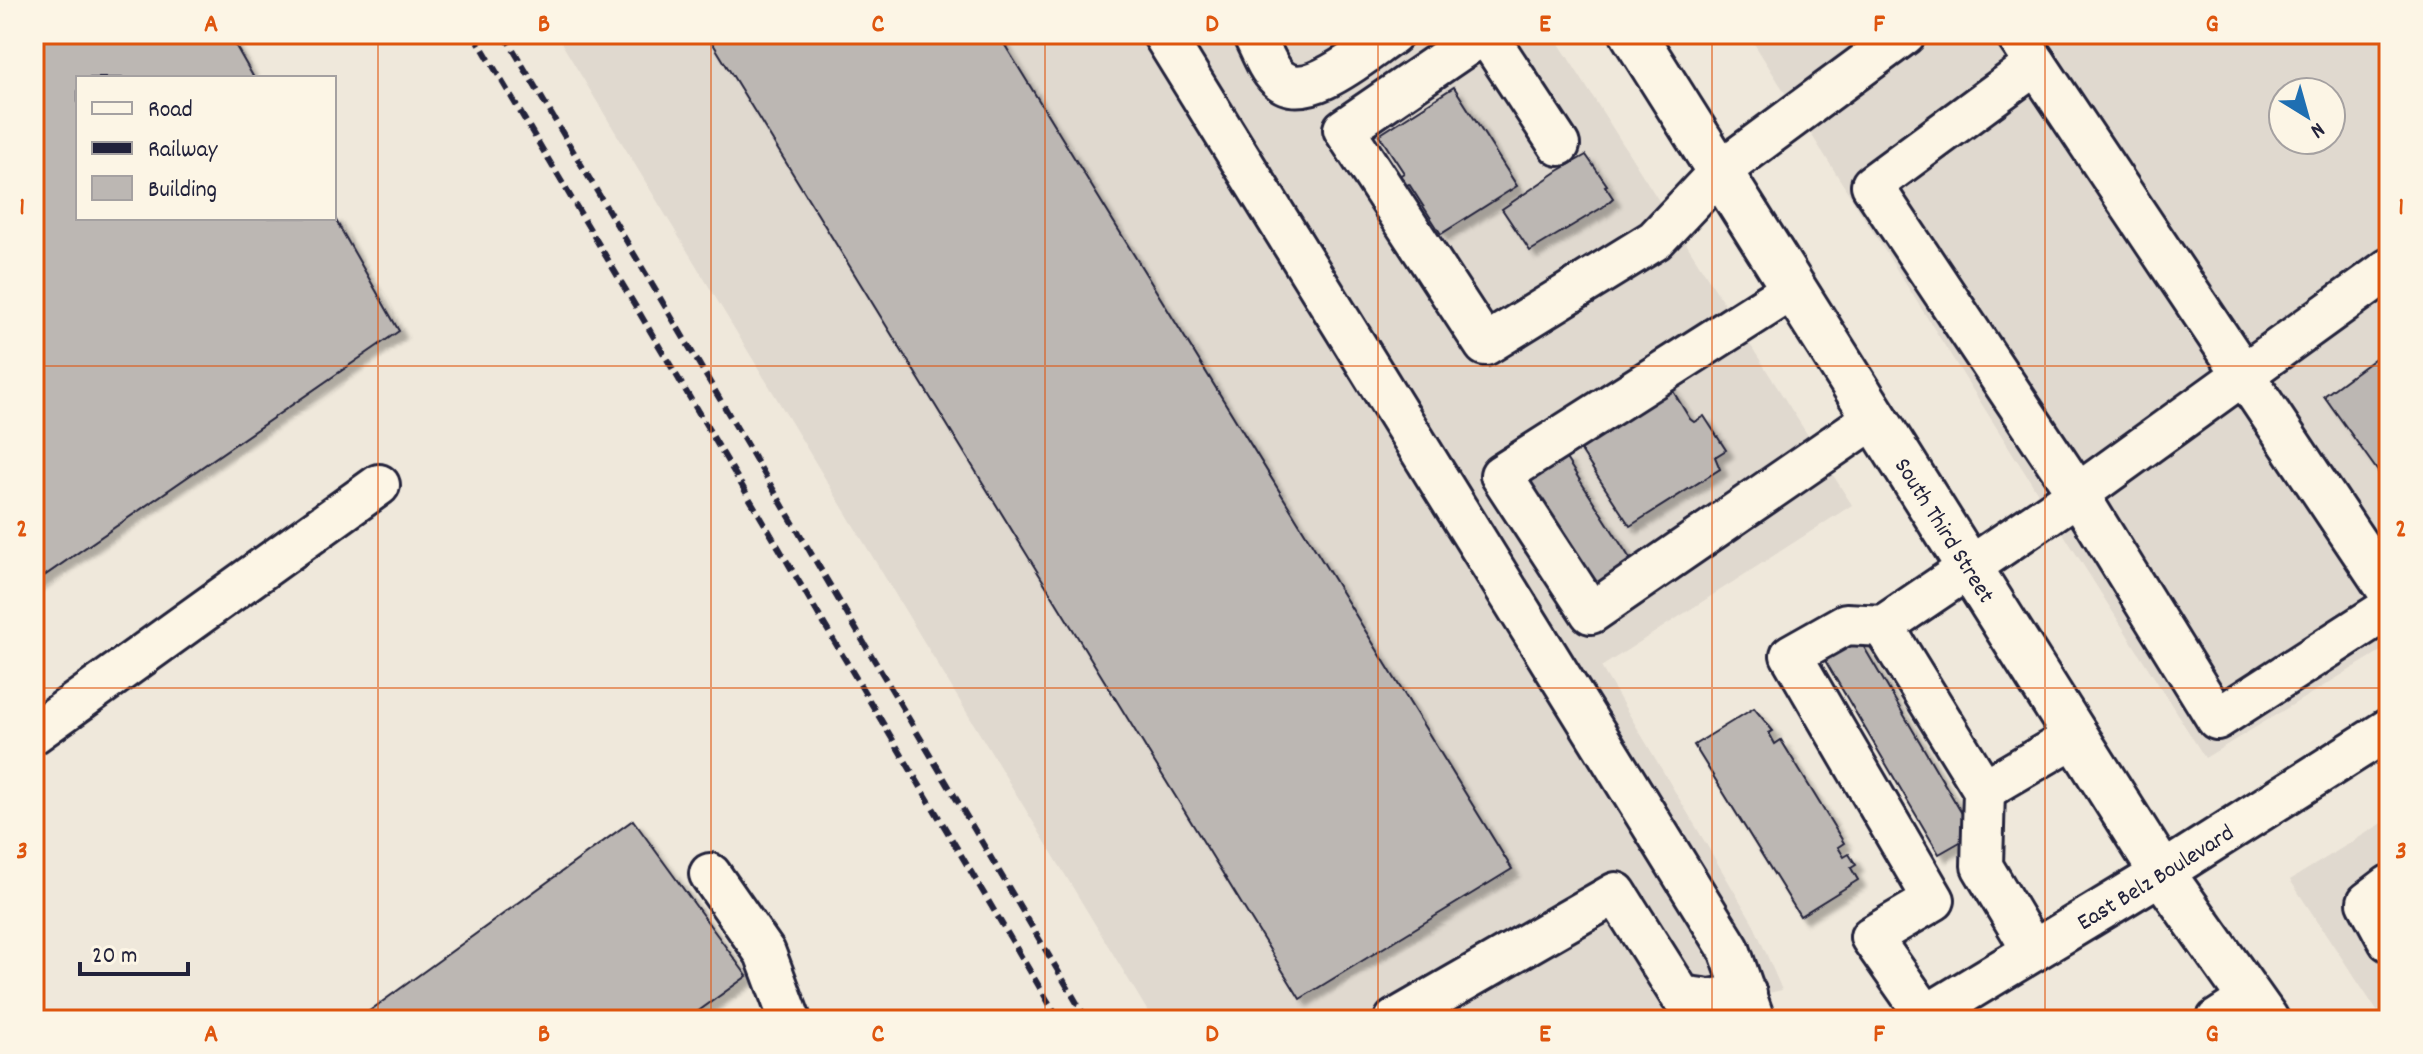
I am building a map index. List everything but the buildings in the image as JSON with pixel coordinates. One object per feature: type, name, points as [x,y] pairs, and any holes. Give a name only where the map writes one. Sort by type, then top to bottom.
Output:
[{"type":"main road","name":"South Third Street","points":[[1633,34],[2162,873],[2244,1013]]},
{"type":"street","points":[[1163,34],[1729,949],[1750,1007],[1681,996],[1616,893],[1395,1020]]},
{"type":"street","points":[[1253,34],[1277,77],[1293,86],[1316,84],[1392,34]]},
{"type":"street","points":[[1559,145],[1484,34],[1344,129],[1485,345],[1655,240],[1720,171],[1905,34]]},
{"type":"street","points":[[2389,592],[2026,49],[1872,185],[2078,494],[2217,719],[2389,608]]},
{"type":"street","points":[[1934,900],[1791,655],[1846,624],[1883,626],[2078,494],[2389,269]]},
{"type":"street","points":[[1793,289],[1501,475],[1591,613],[1874,418]]},
{"type":"street","points":[[34,733],[379,485]]},
{"type":"street","points":[[1883,626],[1984,790],[1982,866],[2033,951]]},
{"type":"street","name":"East Belz Boulevard","points":[[1925,1019],[2389,729]]},
{"type":"street","points":[[1984,790],[2076,736]]},
{"type":"street","points":[[1925,1019],[1871,937],[1934,900],[1982,866]]},
{"type":"street","points":[[710,874],[765,953],[790,1020]]},
{"type":"street","points":[[2389,886],[2368,902],[2389,941]]},
{"type":"shaded area","points":[[556,34],[1553,34],[1852,505],[1601,667],[1753,923],[1782,990],[1646,1020],[1153,1020]]},
{"type":"shaded area","points":[[1748,34],[2389,34],[2389,646],[2205,758]]},
{"type":"shaded area","points":[[2389,819],[2389,1020],[2383,1020],[2290,880]]},
{"type":"railway","points":[[474,34],[1059,1020]]},
{"type":"railway","points":[[504,34],[1087,1020]]}]
